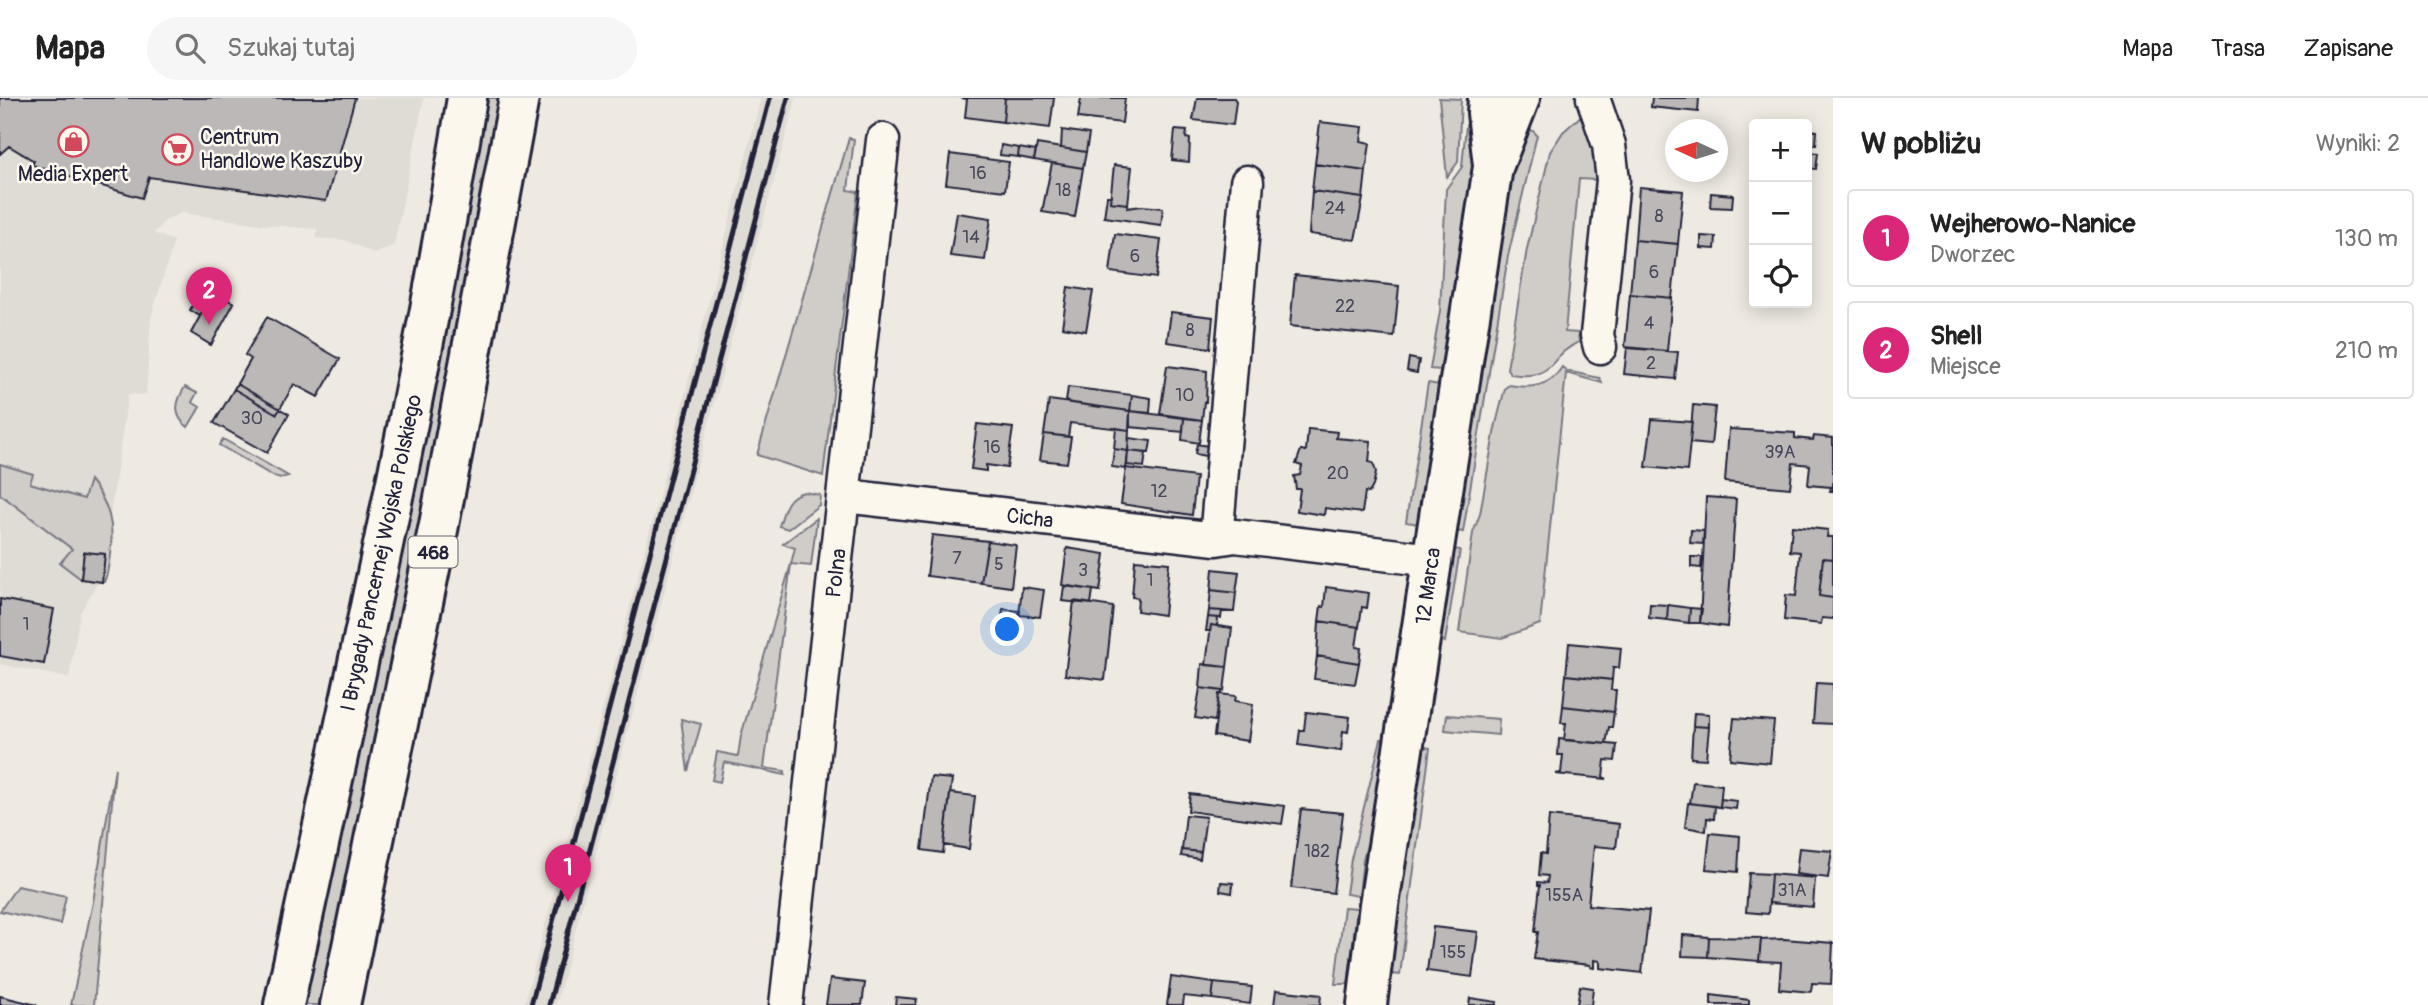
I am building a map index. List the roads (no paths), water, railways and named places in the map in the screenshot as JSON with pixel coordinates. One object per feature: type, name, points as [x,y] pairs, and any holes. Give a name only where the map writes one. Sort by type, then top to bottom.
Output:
[{"type":"main road","name":"I Brygady Pancernej Wojska Polskiego","points":[[284,1005],[393,505],[447,224],[467,98]]},
{"type":"main road","name":"468","points":[[340,1005],[439,525],[519,98]]},
{"type":"main road","name":"12 Marca","points":[[1488,98],[1486,113],[1493,167]]},
{"type":"main road","name":"12 Marca","points":[[1367,1005],[1381,892],[1493,167],[1520,98]]},
{"type":"street","points":[[1593,98],[1609,145],[1613,180],[1597,335],[1600,347]]},
{"type":"street","name":"Polna","points":[[786,1005],[883,140]]},
{"type":"street","points":[[1216,539],[1247,182]]},
{"type":"street","name":"Cicha","points":[[845,496],[1216,539],[1235,536],[1432,560]]},
{"type":"railway","points":[[531,1005],[770,98]]},
{"type":"railway","points":[[549,1005],[788,98]]},
{"type":"place","name":"Media Expert","points":[[73,142]]},
{"type":"place","name":"Centrum Handlowe Kaszuby","points":[[177,149]]},
{"type":"place","name":"Shell","points":[[209,325]]},
{"type":"place","name":"Wejherowo-Nanice","points":[[568,902]]}]
